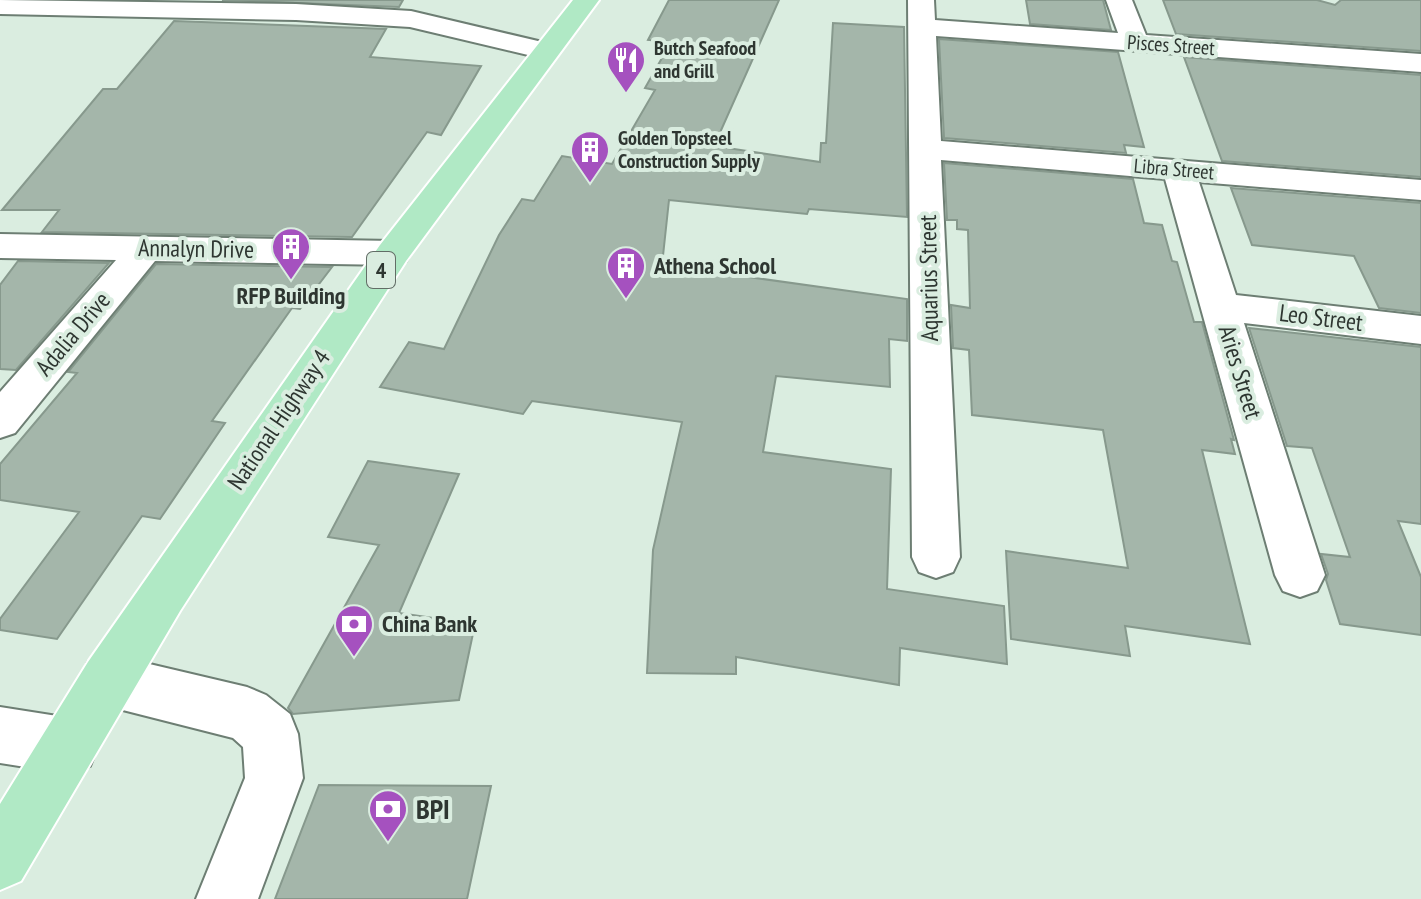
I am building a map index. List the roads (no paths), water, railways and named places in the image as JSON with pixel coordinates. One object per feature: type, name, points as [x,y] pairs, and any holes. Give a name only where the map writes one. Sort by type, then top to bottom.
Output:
[{"type":"main road","name":"National Highway 4","points":[[0,860],[107,680],[393,253],[586,0]]},
{"type":"street","points":[[1119,0],[1135,43]]},
{"type":"street","points":[[0,6],[296,12],[411,19],[480,38],[545,51]]},
{"type":"street","name":"Pisces Street","points":[[921,14],[1135,43],[1421,63]]},
{"type":"street","name":"Aquarius Street","points":[[921,14],[936,557]]},
{"type":"street","name":"Libra Street","points":[[926,149],[1421,190]]},
{"type":"street","name":"Aries Street","points":[[1179,169],[1300,575]]},
{"type":"street","name":"Annalyn Drive","points":[[0,246],[393,253]]},
{"type":"street","name":"Adalia Drive","points":[[0,421],[147,247]]},
{"type":"street","name":"Leo Street","points":[[1220,307],[1421,330]]},
{"type":"street","points":[[107,680],[247,714],[270,734],[274,778],[227,899]]},
{"type":"street","points":[[0,735],[70,746]]},
{"type":"place","name":"Butch Seafood and Grill","points":[[626,94]]},
{"type":"place","name":"Golden Topsteel Construction Supply","points":[[590,184]]},
{"type":"place","name":"RFP Building","points":[[291,281]]},
{"type":"place","name":"Athena School","points":[[626,300]]},
{"type":"place","name":"China Bank","points":[[354,658]]},
{"type":"place","name":"BPI","points":[[388,843]]}]
